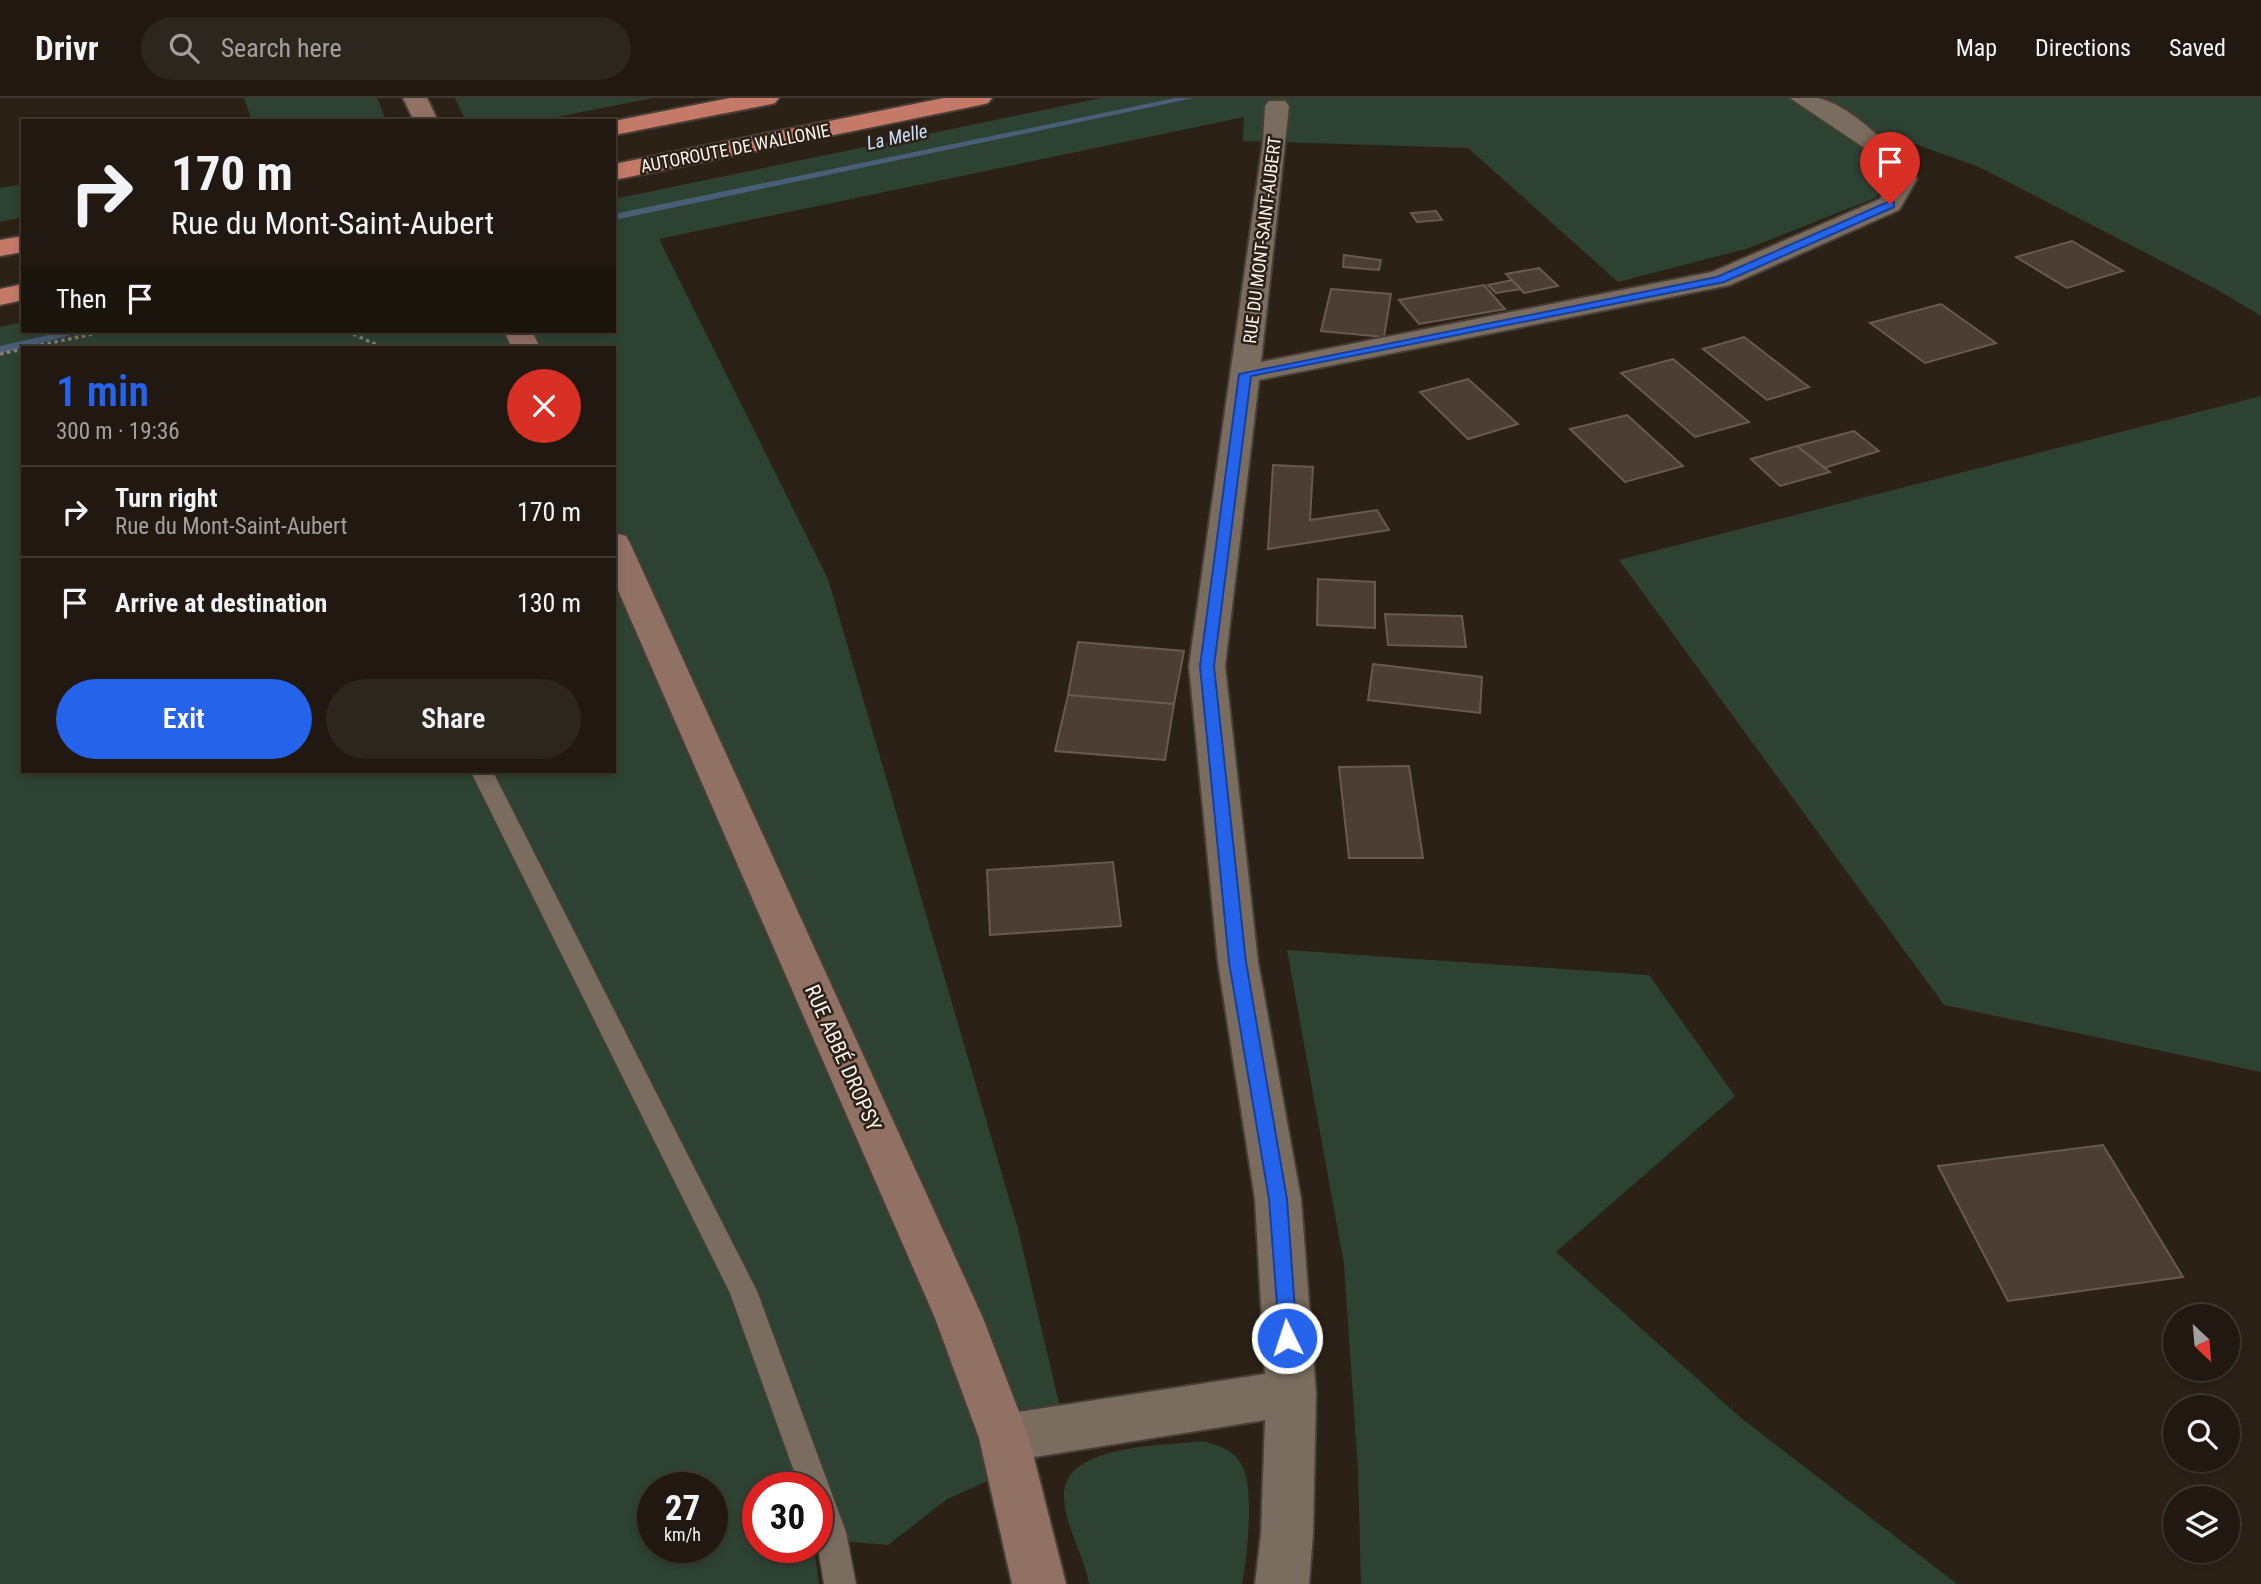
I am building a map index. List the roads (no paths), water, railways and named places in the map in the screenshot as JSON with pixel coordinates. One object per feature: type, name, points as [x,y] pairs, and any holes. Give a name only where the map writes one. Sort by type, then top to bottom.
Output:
[{"type":"highway","points":[[616,128],[767,98]]},
{"type":"highway","name":"AUTOROUTE DE WALLONIE","points":[[616,172],[980,98]]},
{"type":"highway","points":[[0,248],[21,244]]},
{"type":"highway","points":[[0,297],[21,292]]},
{"type":"street","points":[[415,98],[425,119]]},
{"type":"street","name":"RUE DU MONT-SAINT-AUBERT","points":[[1245,374],[1720,279],[1890,204],[1904,179],[1894,160],[1859,131],[1802,98]]},
{"type":"street","name":"RUE DU MONT-SAINT-AUBERT","points":[[1277,106],[1207,666],[1238,962],[1278,1199],[1291,1393],[1287,1534],[1282,1584]]},
{"type":"street","name":"RUE ABBÉ DROPSY","points":[[616,547],[959,1318],[1004,1438],[1040,1584]]},
{"type":"street","points":[[1004,1438],[1291,1393]]},
{"type":"lane","points":[[483,773],[743,1291],[809,1472]]},
{"type":"lane","points":[[833,1544],[840,1584]]},
{"type":"waterway","name":"La Melle","points":[[616,217],[1189,98]]},
{"type":"waterway","name":"La Melle","points":[[0,350],[72,333]]}]
